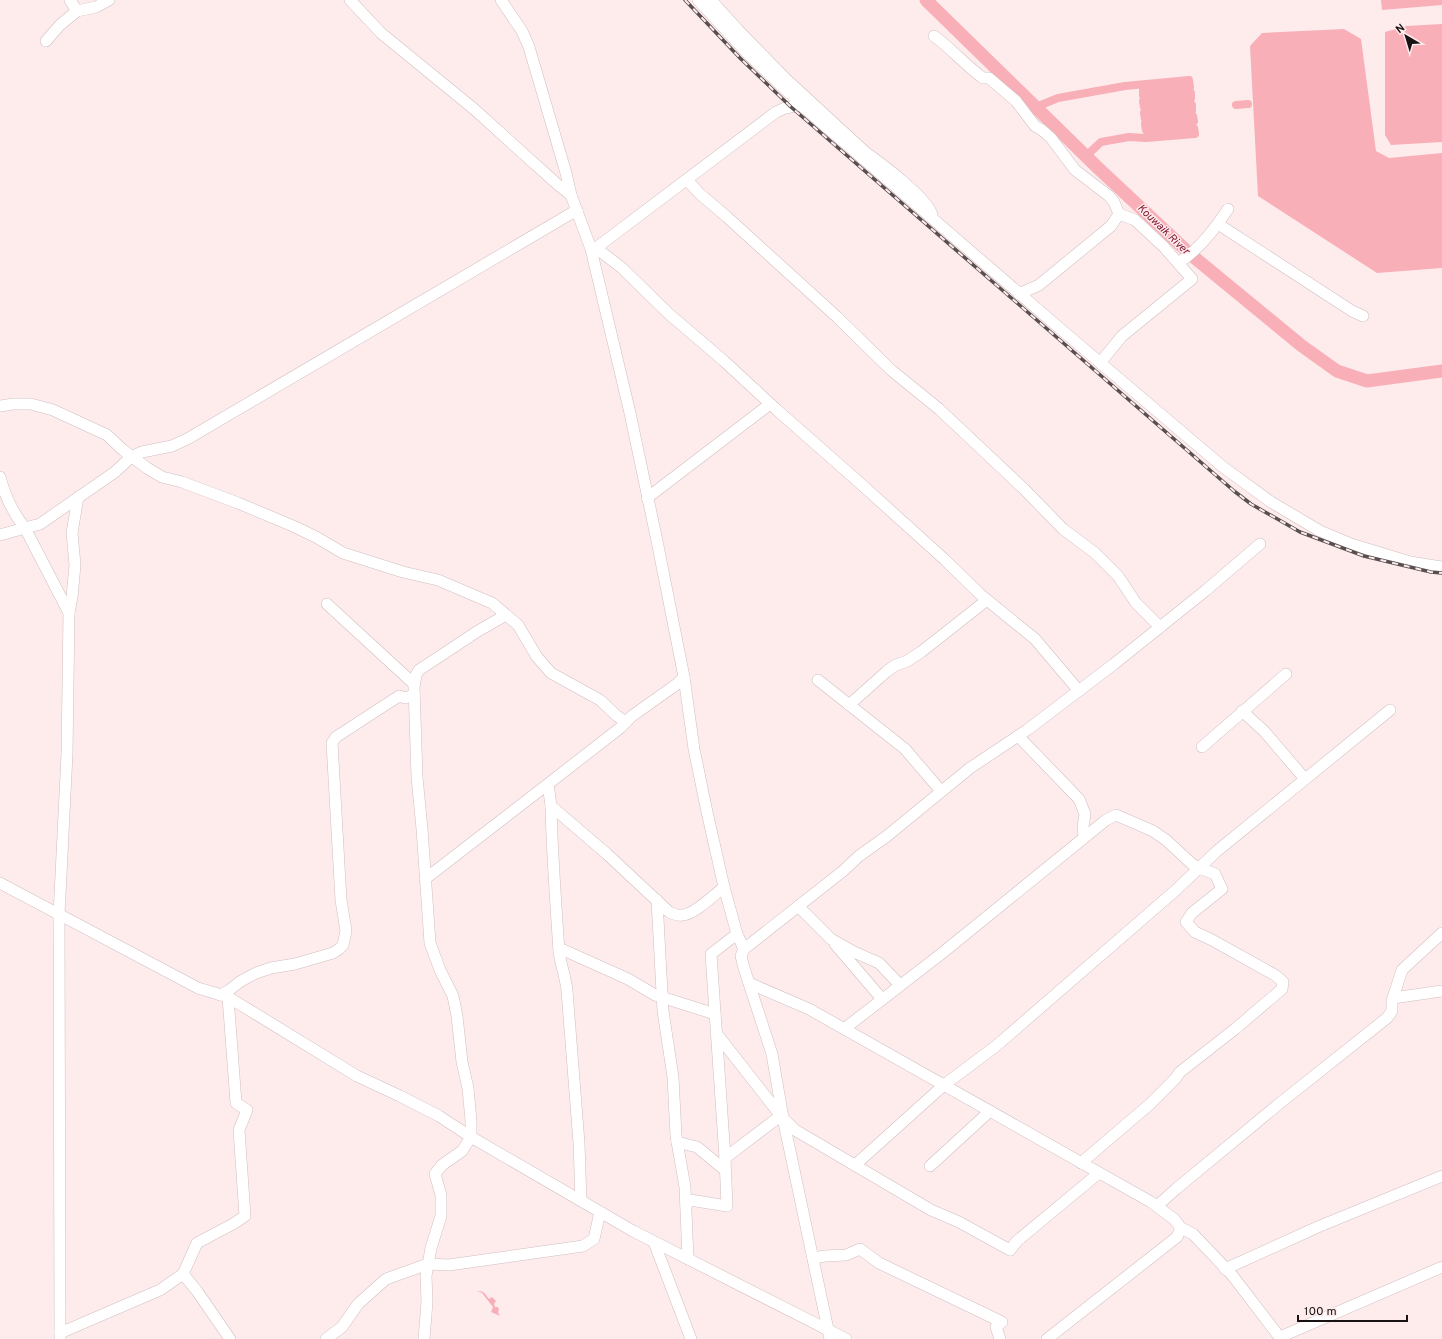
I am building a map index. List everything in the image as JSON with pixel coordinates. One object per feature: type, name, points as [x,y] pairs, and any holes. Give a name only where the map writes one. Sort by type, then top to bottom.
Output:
[{"type":"street","points":[[70,0],[77,11]]},
{"type":"street","points":[[46,41],[60,25],[77,11],[96,7],[108,0]]},
{"type":"street","points":[[350,0],[381,33],[474,109],[550,178],[571,195]]},
{"type":"street","points":[[501,0],[522,31],[529,46],[571,195],[594,249],[657,541],[684,677],[706,812],[737,934],[744,949]]},
{"type":"street","points":[[698,0],[749,55],[793,96],[800,105],[1019,294],[1223,467],[1277,505],[1320,531],[1351,544],[1410,562],[1442,567]]},
{"type":"street","points":[[711,0],[785,78],[926,204],[931,211],[933,219]]},
{"type":"street","points":[[934,36],[948,46],[968,68],[983,78],[989,78],[1016,101],[1035,126],[1051,138],[1075,170],[1109,196],[1114,202],[1119,214],[1135,220],[1164,247],[1183,261],[1192,279],[1122,336],[1100,363]]},
{"type":"street","points":[[785,78],[793,96]]},
{"type":"street","points":[[594,249],[776,112],[785,108],[800,105]]},
{"type":"street","points":[[865,151],[868,163]]},
{"type":"street","points":[[550,178],[560,178],[564,171],[564,167]]},
{"type":"street","points":[[687,180],[700,194],[837,317],[891,370],[939,409],[1024,489],[1063,529],[1095,553],[1118,576],[1136,603],[1160,627]]},
{"type":"street","points":[[1183,261],[1199,246],[1218,224],[1228,209]]},
{"type":"street","points":[[0,535],[40,524],[115,472],[131,457],[142,452],[172,446],[189,438],[577,210]]},
{"type":"street","points":[[1019,294],[1039,285],[1111,226],[1119,214]]},
{"type":"street","points":[[1218,224],[1352,311],[1363,316]]},
{"type":"street","points":[[594,249],[622,268],[669,314],[724,361],[770,404],[861,484],[987,600],[1014,620],[1035,639],[1078,691]]},
{"type":"street","points":[[0,406],[25,404],[37,405],[53,410],[107,435],[131,457],[162,477],[182,482],[293,526],[316,537],[342,553],[403,572],[438,580],[492,604],[518,626],[537,657],[551,673],[600,700],[617,716],[626,722]]},
{"type":"street","points":[[647,498],[770,404]]},
{"type":"street","points":[[0,477],[12,509],[25,528],[69,613]]},
{"type":"street","points":[[78,497],[72,533],[75,565],[69,613],[67,754],[60,915],[60,1336],[160,1290],[183,1274],[197,1243],[245,1216],[239,1130],[247,1110],[236,1103],[224,996],[241,981],[256,973],[333,953],[343,945],[346,931],[341,900],[332,743],[336,737],[399,696],[405,698],[414,689]]},
{"type":"street","points":[[829,1334],[783,1118],[772,1054],[744,968],[741,956],[744,949],[970,768],[1018,736],[1160,627],[1260,544]]},
{"type":"street","points":[[849,705],[886,672],[894,666],[907,661],[921,652],[987,600]]},
{"type":"street","points":[[327,604],[414,689]]},
{"type":"street","points":[[424,1339],[427,1302],[426,1276],[431,1248],[441,1216],[440,1195],[435,1174],[442,1165],[462,1151],[471,1137],[471,1121],[470,1102],[462,1062],[457,1016],[453,996],[440,970],[430,943],[417,777],[414,689],[416,675],[419,670],[478,631],[506,615]]},
{"type":"street","points":[[1202,747],[1286,674]]},
{"type":"street","points":[[425,879],[620,728],[632,716],[677,684],[684,677]]},
{"type":"street","points":[[818,680],[905,749],[941,791]]},
{"type":"street","points":[[855,1166],[944,1085],[996,1046],[1164,900],[1217,851],[1390,710]]},
{"type":"street","points":[[1242,711],[1264,731],[1305,779]]},
{"type":"street","points":[[1018,736],[1080,799],[1085,814],[1083,827],[1084,838]]},
{"type":"street","points":[[548,784],[551,806],[559,948],[567,991],[579,1143],[581,1201]]},
{"type":"street","points":[[551,806],[607,854],[669,912],[683,916],[691,912],[724,887]]},
{"type":"street","points":[[844,1029],[980,923],[1106,820],[1116,815],[1153,831],[1166,840],[1192,864],[1215,874],[1222,889],[1192,913],[1186,922],[1194,932],[1212,940],[1275,975],[1283,982],[1282,989],[1235,1029],[1180,1072],[1175,1080],[1150,1104],[1081,1163]]},
{"type":"street","points":[[0,882],[198,988],[224,996],[357,1076],[439,1116],[471,1137],[654,1242],[829,1334],[846,1339]]},
{"type":"street","points":[[657,900],[662,998],[673,1077],[677,1142],[685,1187],[688,1259]]},
{"type":"street","points":[[798,906],[831,939],[882,999]]},
{"type":"street","points":[[1157,1206],[1176,1188],[1387,1018],[1392,1011],[1393,998],[1402,970],[1442,933]]},
{"type":"street","points":[[686,1205],[690,1200],[727,1206],[711,954],[737,934]]},
{"type":"street","points":[[831,939],[854,952],[879,962],[900,985]]},
{"type":"street","points":[[559,948],[628,979],[655,996],[715,1014]]},
{"type":"street","points":[[749,983],[809,1009],[1157,1206],[1174,1219],[1181,1228],[1193,1234],[1226,1269],[1281,1338],[1442,1267]]},
{"type":"street","points":[[1393,998],[1442,991]]},
{"type":"street","points":[[716,1033],[783,1118],[795,1130],[931,1210],[959,1222],[1010,1250],[1017,1241],[1099,1173]]},
{"type":"street","points":[[930,1166],[990,1111]]},
{"type":"street","points":[[725,1158],[779,1117],[783,1118]]},
{"type":"street","points":[[677,1142],[697,1147],[725,1170]]},
{"type":"street","points":[[1226,1269],[1320,1226],[1442,1176]]},
{"type":"street","points":[[326,1339],[342,1327],[358,1304],[386,1279],[428,1264],[449,1265],[583,1246],[594,1239],[600,1212]]},
{"type":"street","points":[[1047,1339],[1177,1237],[1181,1228]]},
{"type":"street","points":[[654,1242],[691,1339]]},
{"type":"street","points":[[813,1258],[846,1255],[860,1249],[879,1263],[1002,1322],[996,1327],[1000,1339]]},
{"type":"street","points":[[183,1274],[197,1291],[230,1339]]},
{"type":"shaded area","points":[[1381,0],[1442,0],[1442,5],[1382,10]]},
{"type":"shaded area","points":[[1442,24],[1442,142],[1391,145],[1385,135],[1385,32],[1406,26]]},
{"type":"shaded area","points":[[1344,29],[1361,39],[1376,151],[1389,158],[1442,153],[1442,268],[1377,273],[1258,196],[1250,46],[1262,33]]},
{"type":"shaded area","points":[[477,1291],[483,1292],[489,1299],[492,1297],[496,1301],[494,1304],[495,1307],[498,1307],[500,1316],[491,1312],[493,1307],[482,1293]]},
{"type":"waterway","name":"Kouwaik River","points":[[926,0],[1097,167],[1190,254],[1302,346],[1337,371],[1367,381],[1442,371]]},
{"type":"waterway","points":[[1036,107],[1058,98],[1125,86],[1189,80],[1190,87],[1143,90],[1143,95],[1191,93],[1191,98],[1143,101],[1144,107],[1192,105],[1192,110],[1144,113],[1145,119],[1193,116],[1194,121],[1145,124],[1146,130],[1194,128],[1195,134],[1146,138],[1129,137],[1101,142],[1086,156]]},
{"type":"waterway","points":[[1236,105],[1248,104]]},
{"type":"railway","points":[[685,0],[740,58],[791,107],[1234,491],[1251,504],[1300,532],[1364,556],[1431,572],[1442,573]]}]
